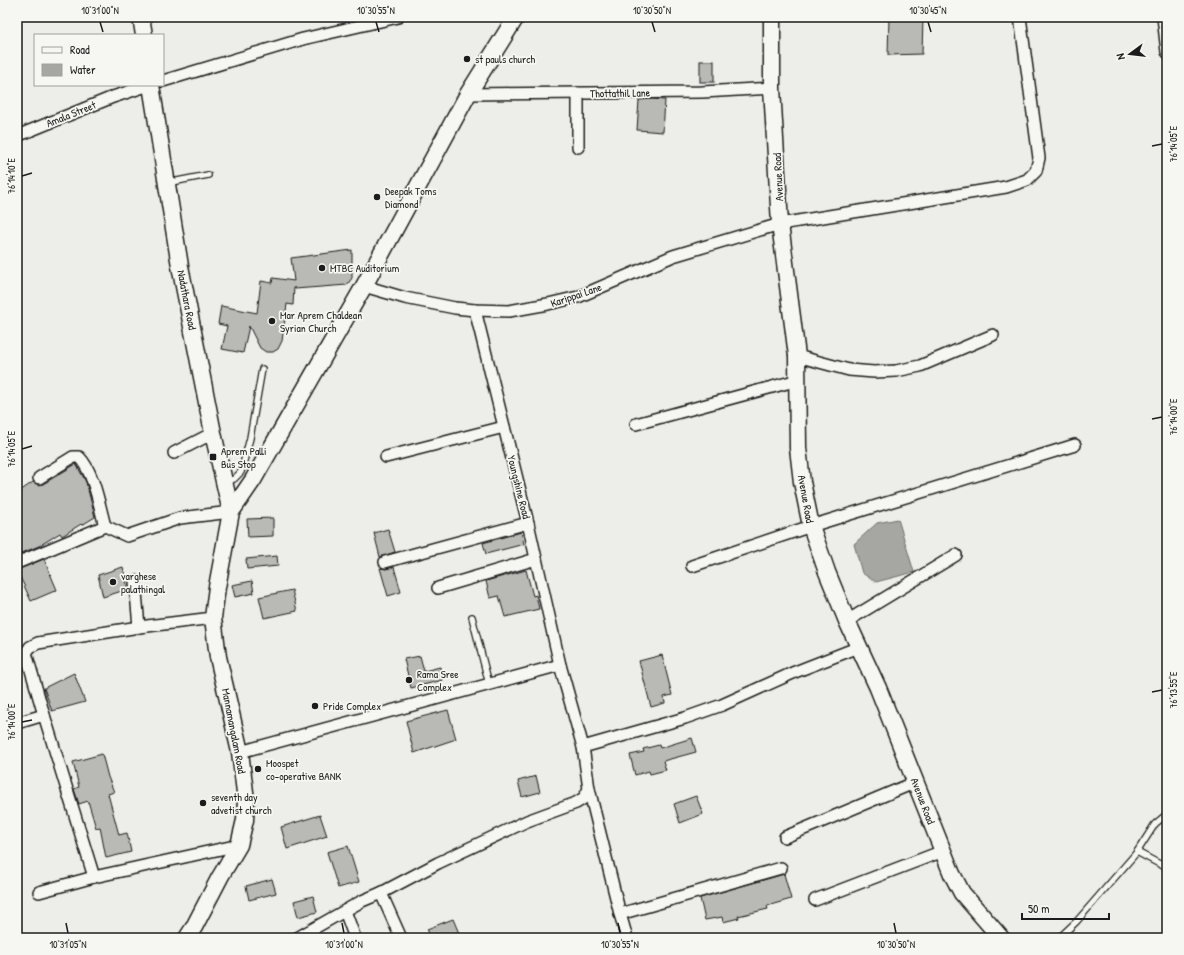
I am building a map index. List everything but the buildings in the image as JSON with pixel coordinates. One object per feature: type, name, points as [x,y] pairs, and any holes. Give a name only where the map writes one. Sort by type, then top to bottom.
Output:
[{"type":"main road","points":[[141,17],[144,34]]},
{"type":"main road","points":[[231,512],[253,480],[364,286],[468,94],[516,17]]},
{"type":"main road","name":"Avenue Road","points":[[772,17],[772,88],[780,224],[797,356],[798,448],[802,482],[811,526],[824,564],[847,621],[878,688],[952,874],[962,893],[1001,938]]},
{"type":"main road","name":"Nadathara Road","points":[[150,86],[180,266],[213,433],[231,512]]},
{"type":"main road","name":"Mannamangalam Road","points":[[186,938],[194,927],[220,877],[239,845],[245,820],[246,800],[240,752],[218,657],[213,618],[217,586],[231,512]]},
{"type":"street","points":[[164,81],[303,39],[376,20],[398,17]]},
{"type":"street","name":"Karippai Lane","points":[[364,286],[405,298],[455,308],[509,311],[548,304],[578,296],[673,256],[780,224],[1006,187],[1027,180],[1036,171],[1039,158],[1020,17]]},
{"type":"street","points":[[1163,17],[1167,52]]},
{"type":"street","name":"Amala Street","points":[[17,136],[113,97],[147,86]]},
{"type":"street","name":"Thottathil Lane","points":[[468,94],[702,92],[772,88]]},
{"type":"street","points":[[578,93],[578,147]]},
{"type":"street","name":"Youngshine Road","points":[[475,310],[528,523],[560,665],[583,747],[589,789],[627,938]]},
{"type":"street","points":[[797,356],[848,370],[874,372],[896,371],[920,366],[993,335]]},
{"type":"street","points":[[636,424],[798,380]]},
{"type":"street","points":[[386,457],[504,427]]},
{"type":"street","points":[[174,453],[213,433]]},
{"type":"street","points":[[692,566],[811,526],[1075,445]]},
{"type":"street","points":[[40,478],[73,457],[79,457],[84,462],[92,480],[105,526]]},
{"type":"street","points":[[17,563],[105,526],[127,536],[180,518],[231,512]]},
{"type":"street","points":[[385,562],[528,523]]},
{"type":"street","points":[[847,621],[956,555]]},
{"type":"street","points":[[438,588],[536,559]]},
{"type":"street","points":[[135,581],[139,627]]},
{"type":"street","points":[[94,877],[24,654],[30,647],[38,643],[139,627],[213,618]]},
{"type":"street","points":[[583,747],[685,718],[722,705],[795,672],[859,647]]},
{"type":"street","points":[[240,752],[560,665]]},
{"type":"street","points":[[17,723],[44,714]]},
{"type":"street","points":[[785,837],[916,782]]},
{"type":"street","points":[[297,938],[362,901],[382,893],[438,863],[527,821],[576,803],[584,798],[589,789]]},
{"type":"street","points":[[39,892],[94,877],[239,845]]},
{"type":"street","points":[[815,900],[943,851]]},
{"type":"street","points":[[620,914],[781,868]]},
{"type":"street","points":[[382,893],[401,938]]},
{"type":"street","points":[[345,911],[355,938]]},
{"type":"lane","points":[[166,183],[208,175]]},
{"type":"lane","points":[[224,482],[234,479],[241,472],[250,438],[262,369]]},
{"type":"lane","points":[[472,617],[489,685]]},
{"type":"lane","points":[[1059,938],[1077,921],[1137,852],[1155,824],[1167,814]]},
{"type":"lane","points":[[1137,852],[1167,868]]},
{"type":"water","points":[[898,519],[914,572],[876,582],[862,573],[854,544],[877,523]]},
{"type":"place","name":"st pauls church","points":[[467,59]]},
{"type":"place","name":"Deepak Toms Diamond","points":[[377,197]]},
{"type":"place","name":"MTBC Auditorium","points":[[322,268]]},
{"type":"place","name":"Mar Aprem Chaldean Syrian Church","points":[[272,321]]},
{"type":"place","name":"Aprem Palli Bus Stop","points":[[213,457]]},
{"type":"place","name":"varghese palathingal","points":[[113,582]]},
{"type":"place","name":"Rama Sree Complex","points":[[409,680]]},
{"type":"place","name":"Pride Complex","points":[[315,706]]},
{"type":"place","name":"Moospet co-operative BANK","points":[[258,769]]},
{"type":"place","name":"seventh day advetist church","points":[[203,803]]}]
